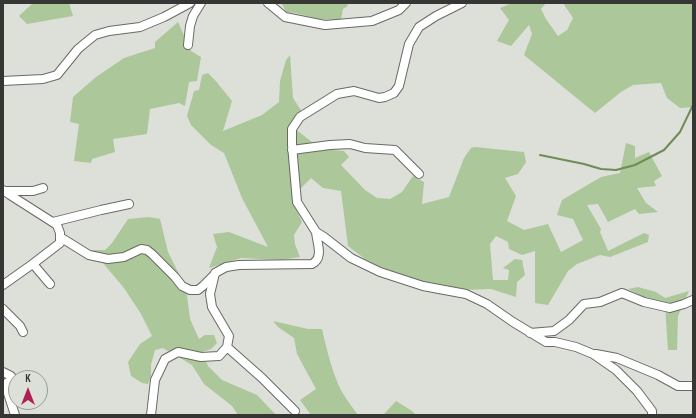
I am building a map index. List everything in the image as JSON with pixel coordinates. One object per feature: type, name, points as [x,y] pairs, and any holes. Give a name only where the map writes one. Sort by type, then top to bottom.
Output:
[{"type":"street","points":[[3,81],[43,79],[56,75],[78,49],[94,34],[140,27],[164,17],[190,3]]},
{"type":"street","points":[[188,45],[190,26],[193,16],[200,3]]},
{"type":"street","points":[[268,3],[285,17],[325,25],[372,21],[399,10],[406,3]]},
{"type":"street","points":[[60,237],[89,255],[108,259],[124,257],[142,249],[146,250],[175,277],[182,286],[190,290],[198,290],[215,273],[226,267],[239,265],[312,264],[316,262],[319,257],[319,251],[316,232],[297,202],[292,150],[292,129],[300,117],[337,94],[354,91],[379,98],[394,93],[399,86],[409,44],[419,27],[436,16],[462,3]]},
{"type":"street","points":[[292,150],[350,144],[365,148],[395,150],[419,174]]},
{"type":"street","points":[[4,191],[33,191],[44,188]]},
{"type":"street","points":[[3,285],[60,243],[60,233],[53,222],[4,191]]},
{"type":"street","points":[[53,222],[128,204]]},
{"type":"street","points":[[316,232],[351,258],[380,272],[423,286],[466,294],[487,304],[546,342],[555,342],[593,354],[617,358],[658,375],[678,386],[693,386]]},
{"type":"street","points":[[33,264],[50,284]]},
{"type":"street","points":[[151,415],[155,380],[165,359],[178,352],[201,357],[219,356],[227,347],[229,336],[212,307],[210,294],[215,273]]},
{"type":"street","points":[[530,333],[554,331],[569,320],[584,304],[600,302],[622,293],[644,302],[670,308],[693,300]]},
{"type":"street","points":[[3,309],[24,332]]},
{"type":"street","points":[[227,347],[262,378],[295,411]]},
{"type":"street","points":[[593,354],[616,370],[637,391],[652,411],[652,415]]},
{"type":"street","points":[[3,372],[11,376],[10,381],[4,384],[15,415]]},
{"type":"green space","points":[[33,3],[69,3],[73,16],[27,24],[19,16]]},
{"type":"green space","points":[[347,3],[348,6],[343,9],[341,20],[319,19],[286,12],[282,4]]},
{"type":"green space","points":[[512,3],[546,3],[541,9],[558,36],[567,30],[573,18],[563,3],[693,3],[693,107],[680,108],[667,98],[661,83],[633,85],[621,92],[595,113],[524,55],[532,34],[529,25],[511,46],[497,41],[509,20],[500,8]]},
{"type":"green space","points":[[178,22],[191,51],[201,57],[197,81],[189,82],[185,106],[179,103],[150,109],[147,134],[113,139],[115,152],[92,159],[91,163],[74,161],[79,124],[70,122],[73,97],[96,77],[124,58],[155,48],[155,42]]},
{"type":"green space","points":[[290,55],[293,98],[302,112],[290,125],[321,149],[344,151],[349,157],[341,165],[365,190],[377,198],[390,199],[402,192],[413,176],[424,182],[422,204],[449,197],[464,158],[471,148],[475,147],[524,152],[526,162],[518,174],[505,178],[516,196],[507,221],[524,230],[548,224],[561,252],[583,240],[573,219],[557,215],[562,200],[601,177],[620,173],[626,143],[635,146],[635,158],[649,152],[662,176],[654,181],[656,186],[637,188],[646,203],[658,212],[639,214],[635,209],[608,222],[598,204],[587,205],[601,229],[600,232],[608,251],[644,233],[649,235],[648,242],[610,257],[600,255],[577,264],[568,271],[548,305],[535,303],[535,251],[522,255],[509,249],[508,242],[496,236],[490,244],[493,280],[508,280],[509,270],[503,268],[515,259],[522,260],[525,275],[517,282],[516,297],[491,289],[460,290],[424,283],[380,267],[365,259],[348,246],[341,191],[323,188],[311,178],[300,189],[295,207],[302,222],[294,235],[295,244],[300,257],[281,260],[241,258],[209,268],[217,247],[213,234],[229,232],[268,247],[242,198],[224,153],[211,145],[191,125],[187,116],[194,91],[199,90],[202,75],[208,73],[232,101],[223,131],[262,115],[279,102],[280,81],[286,60]]},
{"type":"green space","points":[[149,217],[160,219],[168,252],[186,288],[190,319],[199,339],[205,335],[214,335],[217,343],[211,349],[202,352],[208,366],[222,380],[257,395],[276,415],[238,415],[232,406],[204,384],[192,365],[163,348],[155,350],[151,365],[151,377],[148,384],[142,383],[131,376],[128,362],[140,344],[152,336],[141,314],[124,288],[92,250],[105,250],[112,243],[128,219]]},
{"type":"green space","points":[[638,287],[656,292],[665,298],[689,291],[678,316],[677,350],[668,350],[665,304],[649,299],[628,289]]},
{"type":"green space","points":[[273,321],[308,329],[322,329],[338,385],[358,415],[311,415],[300,400],[316,389],[297,354],[294,338],[278,327]]},
{"type":"green space","points":[[396,401],[412,411],[416,415],[383,415]]},
{"type":"waterway","points":[[540,155],[601,169],[616,170],[635,165],[664,150],[680,132],[693,105]]}]
